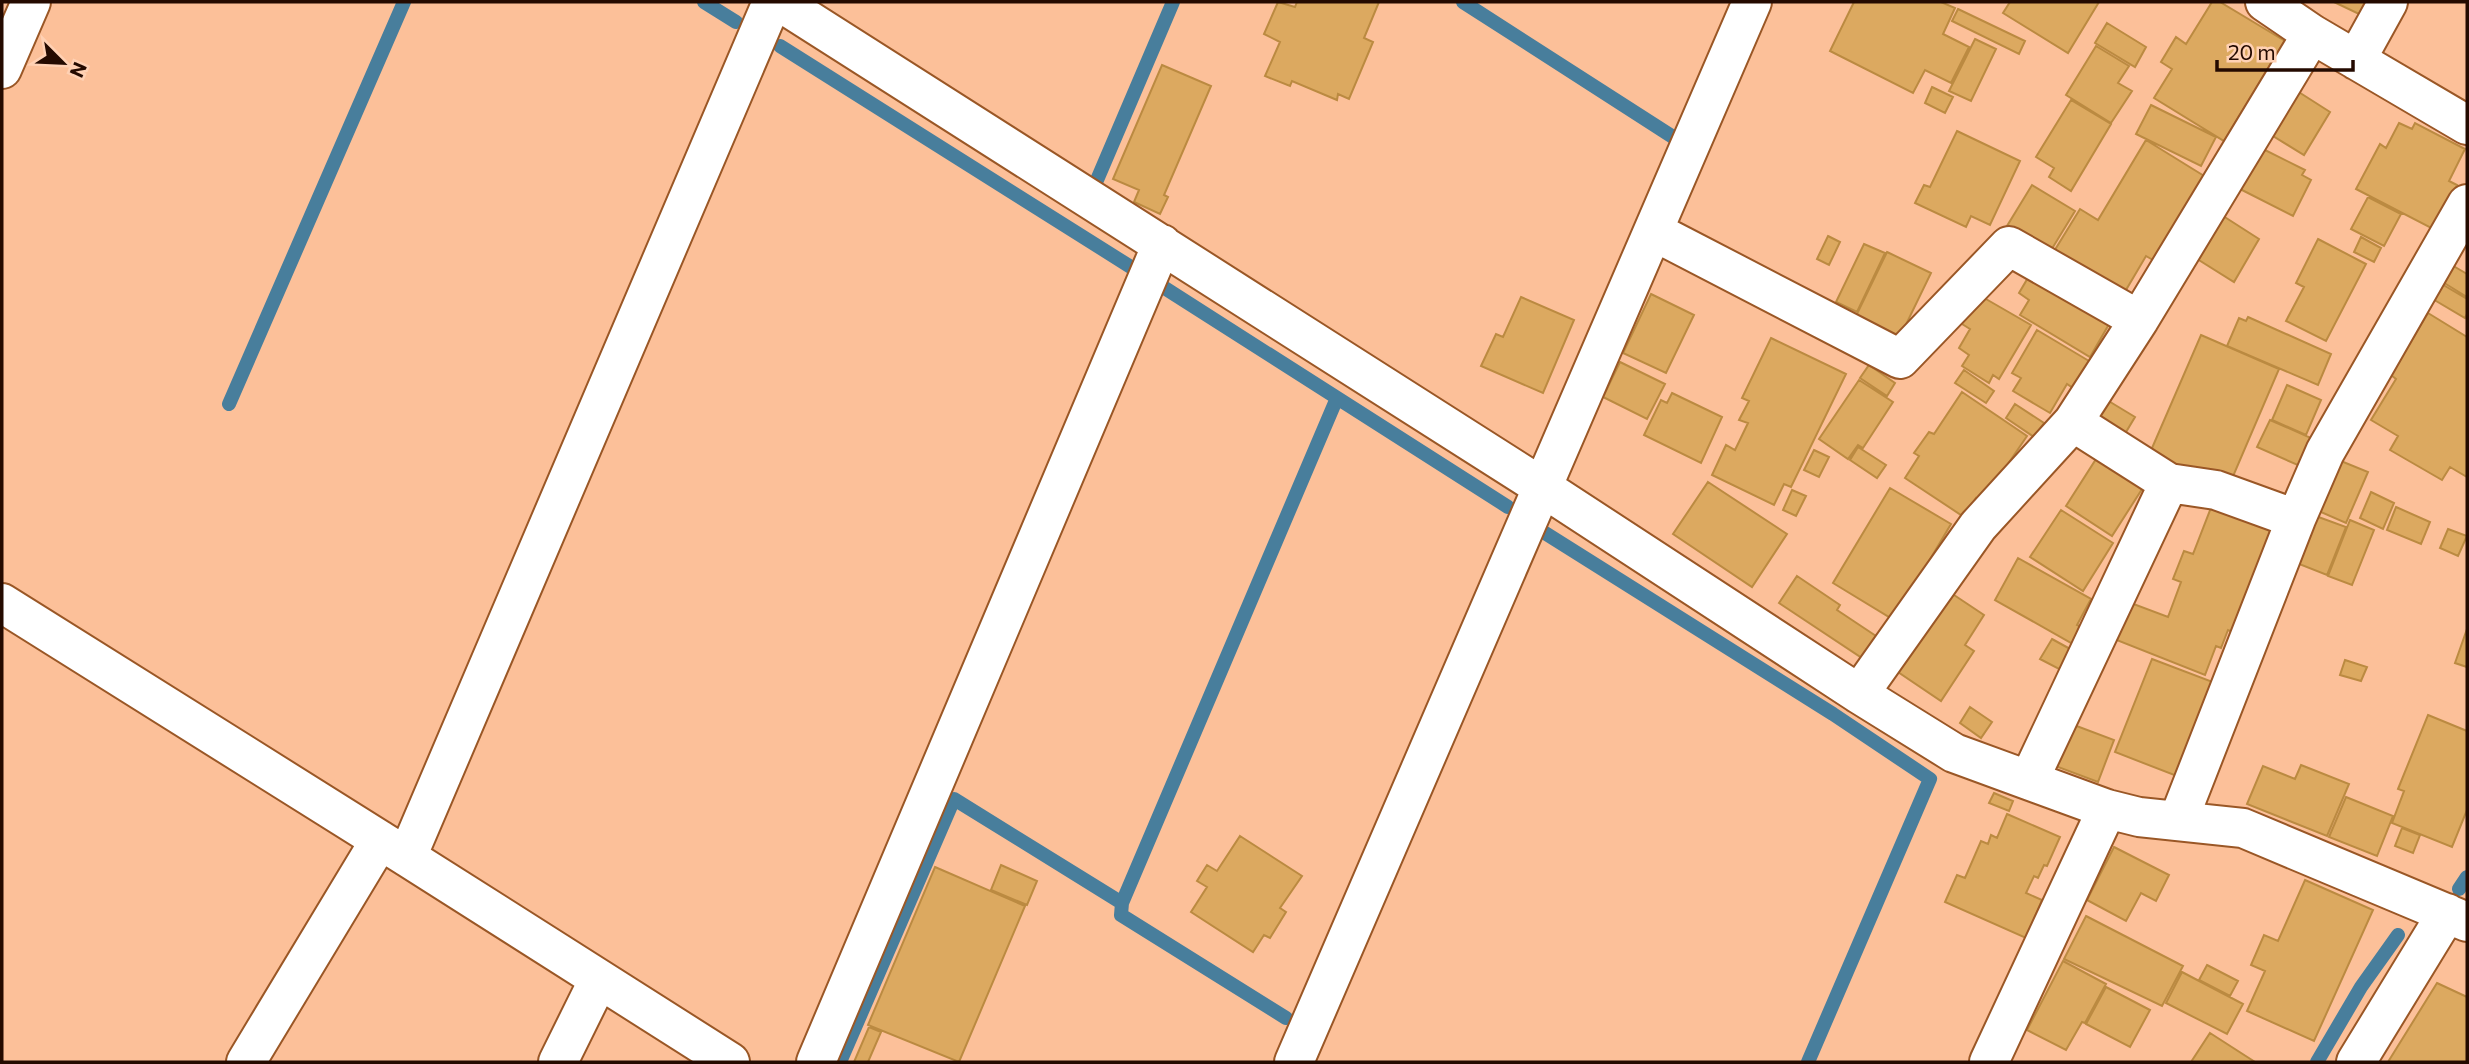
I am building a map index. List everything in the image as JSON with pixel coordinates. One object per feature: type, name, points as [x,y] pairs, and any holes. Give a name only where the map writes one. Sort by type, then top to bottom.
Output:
[{"type":"street","points":[[2,69],[31,2]]},
{"type":"street","points":[[246,1062],[393,848],[772,2]]},
{"type":"street","points":[[780,2],[1954,753],[2107,809],[2139,817],[2243,828],[2457,917],[2356,1062]]},
{"type":"street","points":[[1294,1062],[1752,2]]},
{"type":"street","points":[[2265,2],[2312,34],[2467,125]]},
{"type":"street","points":[[2356,60],[2388,2]]},
{"type":"street","points":[[1859,694],[1978,526],[2073,422],[2139,320],[2312,34]]},
{"type":"street","points":[[2178,821],[2296,519],[2325,452],[2467,204]]},
{"type":"street","points":[[1653,231],[1900,359],[2009,246],[2139,320]]},
{"type":"street","points":[[816,1062],[1162,244]]},
{"type":"street","points":[[2073,422],[2169,482],[2216,490],[2296,519]]},
{"type":"street","points":[[2029,780],[2169,482]]},
{"type":"street","points":[[2,603],[730,1062]]},
{"type":"street","points":[[1989,1062],[2107,809]]},
{"type":"street","points":[[558,1062],[599,979]]},
{"type":"building","points":[[1278,2],[1295,7],[1297,2],[1379,2],[1364,38],[1373,42],[1349,99],[1338,94],[1337,100],[1292,81],[1290,86],[1265,76],[1280,42],[1264,34]]},
{"type":"building","points":[[1854,2],[1941,2],[1955,8],[1943,34],[1969,47],[1951,83],[1925,70],[1913,93],[1830,51]]},
{"type":"building","points":[[2010,2],[2099,2],[2068,53],[2003,13]]},
{"type":"building","points":[[2212,2],[2220,2],[2285,41],[2224,141],[2154,98],[2172,69],[2161,62],[2176,37],[2186,44]]},
{"type":"building","points":[[2334,2],[2367,2],[2361,15]]},
{"type":"building","points":[[1958,9],[2025,41],[2019,54],[1952,21]]},
{"type":"building","points":[[2107,23],[2146,47],[2135,67],[2095,43]]},
{"type":"building","points":[[1975,39],[1996,49],[1971,101],[1949,91]]},
{"type":"building","points":[[2096,46],[2129,66],[2118,83],[2132,91],[2111,123],[2066,95]]},
{"type":"building","points":[[1162,65],[1211,86],[1164,195],[1168,197],[1160,214],[1134,202],[1139,190],[1113,179]]},
{"type":"building","points":[[1932,87],[1953,97],[1945,113],[1925,103]]},
{"type":"building","points":[[2294,89],[2330,112],[2304,155],[2268,133]]},
{"type":"building","points":[[2071,100],[2111,124],[2071,191],[2049,177],[2054,168],[2036,157]]},
{"type":"building","points":[[2151,105],[2216,137],[2201,166],[2136,134]]},
{"type":"building","points":[[2399,123],[2412,129],[2415,123],[2465,149],[2449,181],[2457,185],[2435,230],[2356,189],[2380,144],[2386,148]]},
{"type":"building","points":[[1957,131],[2020,161],[1990,225],[1971,216],[1966,227],[1915,203],[1924,185],[1930,187]]},
{"type":"building","points":[[2146,140],[2209,179],[2158,263],[2146,256],[2123,295],[2053,253],[2080,209],[2098,220]]},
{"type":"building","points":[[2259,147],[2305,170],[2302,175],[2311,180],[2293,216],[2238,188]]},
{"type":"building","points":[[2032,185],[2075,211],[2050,252],[2007,226]]},
{"type":"building","points":[[2368,197],[2401,214],[2384,246],[2351,229]]},
{"type":"building","points":[[2220,214],[2259,239],[2234,282],[2194,257]]},
{"type":"building","points":[[1828,236],[1840,242],[1829,265],[1817,259]]},
{"type":"building","points":[[2361,237],[2381,248],[2374,262],[2354,252]]},
{"type":"building","points":[[2318,239],[2366,264],[2326,341],[2286,321],[2304,287],[2296,283]]},
{"type":"building","points":[[1864,244],[1885,253],[1857,312],[1836,302]]},
{"type":"building","points":[[1887,252],[1931,273],[1899,339],[1855,318]]},
{"type":"building","points":[[2450,264],[2467,274],[2467,297],[2441,281]]},
{"type":"building","points":[[2032,271],[2112,319],[2090,357],[2020,315],[2029,300],[2019,293]]},
{"type":"building","points":[[2440,283],[2467,299],[2465,318],[2431,298]]},
{"type":"building","points":[[1651,294],[1694,315],[1666,373],[1623,353]]},
{"type":"building","points":[[1979,295],[2031,325],[1999,379],[1993,375],[1989,383],[1962,366],[1969,355],[1959,348],[1970,329],[1962,324]]},
{"type":"building","points":[[1521,297],[1574,320],[1543,393],[1481,366],[1496,334],[1503,337]]},
{"type":"building","points":[[2428,313],[2467,337],[2467,477],[2450,467],[2442,480],[2390,450],[2398,436],[2371,420],[2396,379],[2391,375]]},
{"type":"building","points":[[2248,317],[2331,354],[2318,385],[2227,346],[2239,318],[2246,321]]},
{"type":"building","points":[[2037,330],[2089,361],[2073,388],[2067,384],[2050,413],[2013,391],[2021,378],[2012,373]]},
{"type":"building","points":[[2201,335],[2279,369],[2228,488],[2149,455]]},
{"type":"building","points":[[1771,338],[1846,374],[1791,487],[1784,484],[1774,505],[1712,475],[1726,445],[1735,450],[1748,423],[1739,420],[1749,401],[1742,398]]},
{"type":"building","points":[[1620,362],[1665,384],[1647,419],[1603,397]]},
{"type":"building","points":[[1869,365],[1895,383],[1887,396],[1860,378]]},
{"type":"building","points":[[1964,370],[1994,391],[1986,403],[1955,383]]},
{"type":"building","points":[[1859,380],[1893,402],[1863,448],[1858,445],[1848,459],[1819,439]]},
{"type":"building","points":[[2287,385],[2321,400],[2306,435],[2272,420]]},
{"type":"building","points":[[1962,392],[2027,436],[1982,502],[1976,498],[1964,517],[1905,478],[1919,456],[1914,453],[1929,432],[1934,434]]},
{"type":"building","points":[[1672,393],[1722,417],[1701,463],[1644,435],[1661,400],[1667,403]]},
{"type":"building","points":[[2102,397],[2135,417],[2120,442],[2087,422]]},
{"type":"building","points":[[2015,404],[2044,423],[2034,437],[2006,418]]},
{"type":"building","points":[[2270,420],[2311,438],[2300,466],[2257,447]]},
{"type":"building","points":[[1858,447],[1886,465],[1877,478],[1850,460]]},
{"type":"building","points":[[1814,450],[1829,457],[1819,477],[1804,470]]},
{"type":"building","points":[[2098,456],[2144,486],[2112,536],[2066,506]]},
{"type":"building","points":[[2336,459],[2368,472],[2346,523],[2314,509]]},
{"type":"building","points":[[1708,482],[1787,534],[1752,587],[1673,534]]},
{"type":"building","points":[[1890,488],[1951,524],[1894,620],[1833,583]]},
{"type":"building","points":[[1792,490],[1806,496],[1796,516],[1783,510]]},
{"type":"building","points":[[2371,492],[2394,503],[2383,529],[2360,518]]},
{"type":"building","points":[[2214,500],[2277,524],[2235,633],[2228,630],[2221,648],[2216,646],[2205,675],[2109,637],[2123,600],[2168,617],[2181,582],[2173,579],[2184,551],[2193,554]]},
{"type":"building","points":[[2396,507],[2430,522],[2421,544],[2387,530]]},
{"type":"building","points":[[2061,510],[2113,543],[2083,591],[2030,557]]},
{"type":"building","points":[[2313,515],[2346,527],[2327,575],[2294,562]]},
{"type":"building","points":[[2350,520],[2374,530],[2352,585],[2328,576]]},
{"type":"building","points":[[2448,529],[2467,536],[2458,556],[2440,548]]},
{"type":"building","points":[[2018,558],[2091,599],[2077,625],[2082,627],[2073,644],[1995,600]]},
{"type":"building","points":[[1797,576],[1840,605],[1837,610],[1879,638],[1865,660],[1779,603]]},
{"type":"building","points":[[1945,589],[1984,615],[1965,645],[1974,651],[1941,701],[1892,668]]},
{"type":"building","points":[[2467,629],[2467,667],[2455,663]]},
{"type":"building","points":[[2052,639],[2072,650],[2061,670],[2040,659]]},
{"type":"building","points":[[2152,659],[2218,684],[2182,778],[2115,752]]},
{"type":"building","points":[[2345,660],[2367,667],[2361,681],[2340,675]]},
{"type":"building","points":[[1970,707],[1992,722],[1981,738],[1960,723]]},
{"type":"building","points":[[2428,715],[2467,731],[2467,810],[2452,847],[2392,823],[2404,791],[2398,789]]},
{"type":"building","points":[[2066,722],[2114,740],[2098,782],[2050,764]]},
{"type":"building","points":[[2301,765],[2349,784],[2327,836],[2247,804],[2263,766],[2295,779]]},
{"type":"building","points":[[1994,793],[2013,801],[2009,811],[1989,803]]},
{"type":"building","points":[[2346,797],[2393,816],[2377,856],[2329,837]]},
{"type":"building","points":[[2007,814],[2060,837],[2047,866],[2044,865],[2038,878],[2034,876],[2026,893],[2042,900],[2026,938],[1945,902],[1957,875],[1965,878],[1981,841],[1988,844],[1991,835],[1997,838]]},
{"type":"building","points":[[2402,828],[2420,835],[2413,853],[2395,846]]},
{"type":"building","points":[[1240,836],[1302,876],[1280,908],[1286,912],[1270,938],[1264,935],[1253,952],[1191,912],[1207,887],[1197,881],[1207,865],[1217,871]]},
{"type":"building","points":[[2114,847],[2169,875],[2156,901],[2141,893],[2126,921],[2087,900]]},
{"type":"building","points":[[1001,865],[1037,881],[1027,905],[991,890]]},
{"type":"building","points":[[935,867],[1025,906],[959,1062],[868,1025]]},
{"type":"building","points":[[2305,880],[2373,910],[2314,1041],[2247,1011],[2265,971],[2251,965],[2264,935],[2278,941]]},
{"type":"building","points":[[2086,916],[2183,966],[2162,1006],[2064,959]]},
{"type":"building","points":[[2063,961],[2106,984],[2085,1023],[2082,1022],[2066,1050],[2027,1030]]},
{"type":"building","points":[[2207,965],[2238,981],[2230,996],[2199,980]]},
{"type":"building","points":[[2182,972],[2243,1004],[2227,1034],[2166,1003]]},
{"type":"building","points":[[2437,983],[2467,997],[2467,1062],[2388,1062]]},
{"type":"building","points":[[2106,987],[2150,1010],[2130,1047],[2086,1024]]},
{"type":"building","points":[[869,1027],[881,1032],[868,1062],[854,1062]]},
{"type":"building","points":[[2210,1033],[2255,1062],[2191,1062]]},
{"type":"waterway","points":[[229,404],[404,2]]},
{"type":"waterway","points":[[704,2],[736,22]]},
{"type":"waterway","points":[[1097,180],[1173,2]]},
{"type":"waterway","points":[[1463,2],[1673,137]]},
{"type":"waterway","points":[[780,46],[1134,269]]},
{"type":"waterway","points":[[1160,285],[1508,507]]},
{"type":"waterway","points":[[840,1062],[954,799],[1122,903],[1337,398]]},
{"type":"waterway","points":[[1545,533],[1833,714],[1930,779],[1808,1062]]},
{"type":"waterway","points":[[2459,889],[2467,877]]},
{"type":"waterway","points":[[1122,903],[1121,915],[1286,1018]]},
{"type":"waterway","points":[[2317,1062],[2361,987],[2398,935]]}]
